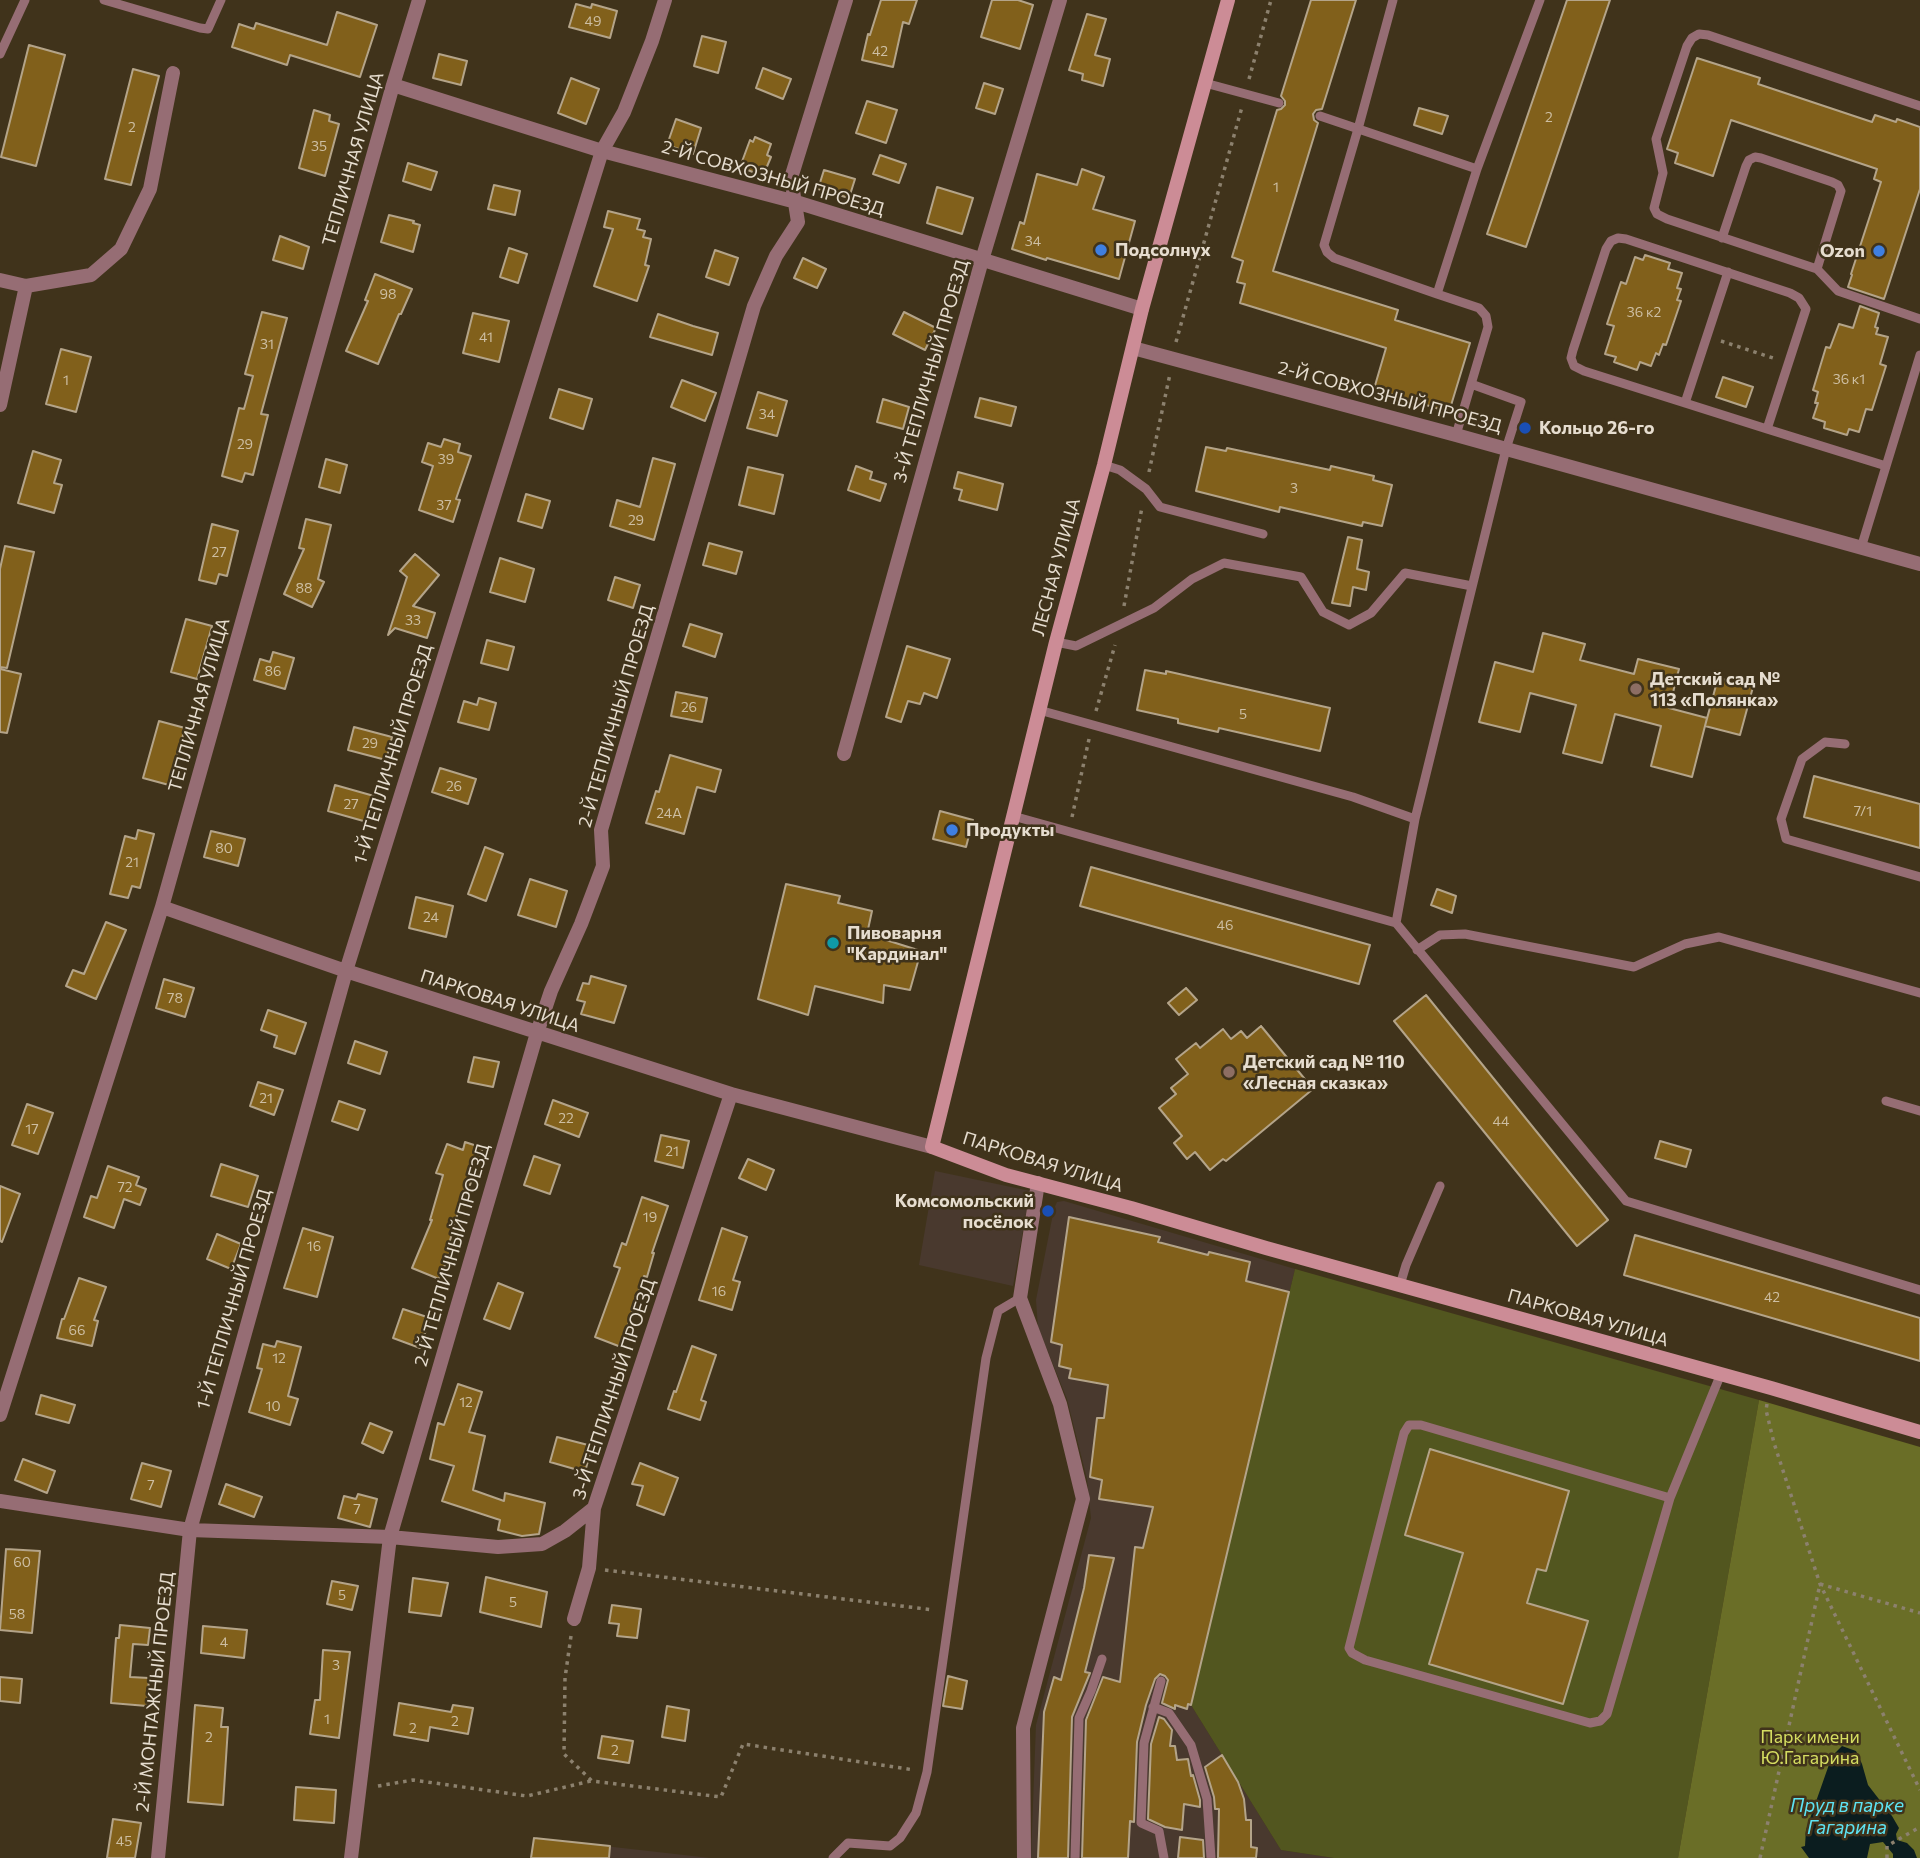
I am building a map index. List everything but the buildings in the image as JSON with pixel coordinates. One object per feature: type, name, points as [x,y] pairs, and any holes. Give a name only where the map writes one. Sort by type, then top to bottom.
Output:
[{"type":"street","name":"ТЕПЛИЧНАЯ УЛИЦА","points":[[0,1415],[162,907],[419,0]]},
{"type":"street","name":"1-Й ТЕПЛИЧНЫЙ ПРОЕЗД","points":[[190,1530],[346,971],[602,151],[624,112],[665,0]]},
{"type":"street","name":"2-Й ТЕПЛИЧНЫЙ ПРОЕЗД","points":[[351,1858],[390,1537],[537,1033],[551,991],[603,866],[601,830],[754,306],[776,256],[798,222],[791,177],[846,0]]},
{"type":"street","name":"3-Й ТЕПЛИЧНЫЙ ПРОЕЗД","points":[[844,754],[982,260],[1060,0]]},
{"type":"street","name":"ЛЕСНАЯ УЛИЦА","points":[[932,1147],[1056,642],[1104,465],[1142,309],[1228,0]]},
{"type":"street","points":[[0,280],[26,286],[91,275],[121,248],[150,190],[173,73]]},
{"type":"street","name":"2-Й СОВХОЗНЫЙ ПРОЕЗД","points":[[393,85],[602,151],[796,202],[1142,309]]},
{"type":"street","points":[[0,405],[26,286]]},
{"type":"street","name":"2-Й СОВХОЗНЫЙ ПРОЕЗД","points":[[1133,348],[1920,564]]},
{"type":"street","name":"ПАРКОВАЯ УЛИЦА","points":[[162,907],[346,971],[731,1094],[932,1147],[1006,1175],[1770,1388],[1920,1433]]},
{"type":"street","name":"3-Й ТЕПЛИЧНЫЙ ПРОЕЗД","points":[[573,1619],[589,1568],[594,1508],[731,1094]]},
{"type":"street","points":[[1024,1858],[1023,1728],[1083,1499],[1060,1404],[1020,1298],[1038,1183]]},
{"type":"street","points":[[0,1501],[190,1530],[390,1537],[498,1547],[542,1544],[565,1531],[594,1508]]},
{"type":"street","name":"2-Й МОНТАЖНЫЙ ПРОЕЗД","points":[[158,1858],[190,1530]]},
{"type":"lane","points":[[0,54],[25,0]]},
{"type":"lane","points":[[104,0],[200,29],[208,29],[221,0]]},
{"type":"lane","points":[[1393,0],[1359,129],[1324,245],[1334,258],[1479,308],[1486,316],[1488,327],[1456,435]]},
{"type":"lane","points":[[1437,295],[1477,169],[1540,0]]},
{"type":"lane","points":[[1920,106],[1699,34],[1692,38],[1687,46],[1656,139],[1663,173],[1654,208],[1657,214],[1667,219],[1817,269],[1838,291],[1920,319]]},
{"type":"lane","points":[[1205,83],[1279,103]]},
{"type":"lane","points":[[1320,116],[1477,169]]},
{"type":"lane","points":[[1723,238],[1749,160],[1755,157],[1832,181],[1841,191],[1817,269]]},
{"type":"lane","points":[[1767,429],[1806,309],[1800,298],[1626,239],[1611,241],[1573,350],[1571,358],[1574,366],[1584,371],[1767,429],[1886,466]]},
{"type":"lane","points":[[1685,403],[1728,272]]},
{"type":"lane","points":[[1861,548],[1920,355]]},
{"type":"lane","points":[[1396,923],[1415,819],[1506,449],[1521,402],[1471,384]]},
{"type":"lane","points":[[1104,465],[1120,470],[1146,489],[1160,507],[1263,534]]},
{"type":"lane","points":[[1056,642],[1076,646],[1121,625],[1154,608],[1192,579],[1224,563],[1301,577],[1323,612],[1349,625],[1371,613],[1405,573],[1472,586]]},
{"type":"lane","points":[[1039,710],[1353,797],[1415,819]]},
{"type":"lane","points":[[1845,744],[1825,742],[1802,759],[1781,819],[1786,839],[1920,877]]},
{"type":"lane","points":[[1013,816],[1396,923],[1626,1201],[1920,1290]]},
{"type":"lane","points":[[1417,950],[1440,935],[1465,934],[1634,967],[1685,944],[1719,937],[1920,993]]},
{"type":"lane","points":[[1886,1101],[1920,1111]]},
{"type":"lane","points":[[1400,1285],[1440,1186]]},
{"type":"lane","points":[[833,1858],[848,1843],[890,1846],[900,1838],[916,1813],[927,1772],[986,1358],[998,1311],[1020,1298]]},
{"type":"lane","points":[[1670,1499],[1421,1425],[1409,1425],[1404,1433],[1349,1648],[1364,1660],[1590,1723],[1600,1721],[1607,1714],[1670,1499],[1720,1376]]},
{"type":"lane","points":[[1075,1858],[1079,1718],[1102,1659]]},
{"type":"lane","points":[[1161,1681],[1144,1743],[1141,1823],[1159,1832],[1164,1858]]},
{"type":"lane","points":[[1153,1707],[1169,1713],[1191,1745],[1208,1799],[1211,1858]]},
{"type":"path","points":[[1069,831],[1092,725],[1121,625],[1178,331],[1270,0]]},
{"type":"path","points":[[1707,337],[1789,363]]},
{"type":"path","points":[[1770,1388],[1766,1410],[1774,1444],[1820,1584],[1920,1790]]},
{"type":"path","points":[[589,1568],[949,1612]]},
{"type":"path","points":[[1820,1584],[1920,1613]]},
{"type":"path","points":[[1760,1858],[1820,1584]]},
{"type":"path","points":[[573,1619],[565,1678],[564,1754],[592,1781]]},
{"type":"path","points":[[359,1790],[413,1780],[527,1796],[592,1781],[721,1797],[743,1744],[927,1772]]},
{"type":"path","points":[[1886,1858],[1887,1846],[1920,1827]]},
{"type":"shaded area","points":[[935,1171],[1030,1191],[1013,1286],[919,1265]]},
{"type":"shaded area","points":[[1064,1201],[1295,1269],[1191,1705],[1281,1850],[1334,1858],[1031,1858],[1036,1725],[1091,1518],[1087,1479],[1067,1399],[1038,1327],[1036,1300],[1054,1209],[1057,1202]]},
{"type":"shaded area","points":[[534,1838],[710,1858],[531,1858]]},
{"type":"green space","points":[[1295,1269],[1759,1400],[1678,1858],[1334,1858],[1281,1850],[1191,1705]]},
{"type":"green space","name":"Парк имени Ю.Гагарина","points":[[1759,1400],[1920,1447],[1920,1858],[1678,1858]]},
{"type":"water","name":"Пруд в парке Гагарина","points":[[1842,1746],[1856,1751],[1868,1785],[1899,1828],[1897,1840],[1907,1843],[1917,1858],[1893,1858],[1893,1854],[1883,1842],[1870,1844],[1867,1858],[1809,1858],[1801,1847],[1805,1846],[1806,1830],[1832,1756]]},
{"type":"place","name":"Подсолнух","points":[[1101,250]]},
{"type":"place","name":"Ozon","points":[[1879,251]]},
{"type":"place","name":"Кольцо 26-го","points":[[1525,428]]},
{"type":"place","name":"Детский сад № 113 «Полянка»","points":[[1636,689]]},
{"type":"place","name":"Продукты","points":[[952,830]]},
{"type":"place","name":"Пивоварня \"Кардинал\"","points":[[833,943]]},
{"type":"place","name":"Детский сад № 110 «Лесная сказка»","points":[[1229,1072]]},
{"type":"place","name":"Комсомольский посёлок","points":[[1048,1211]]}]
